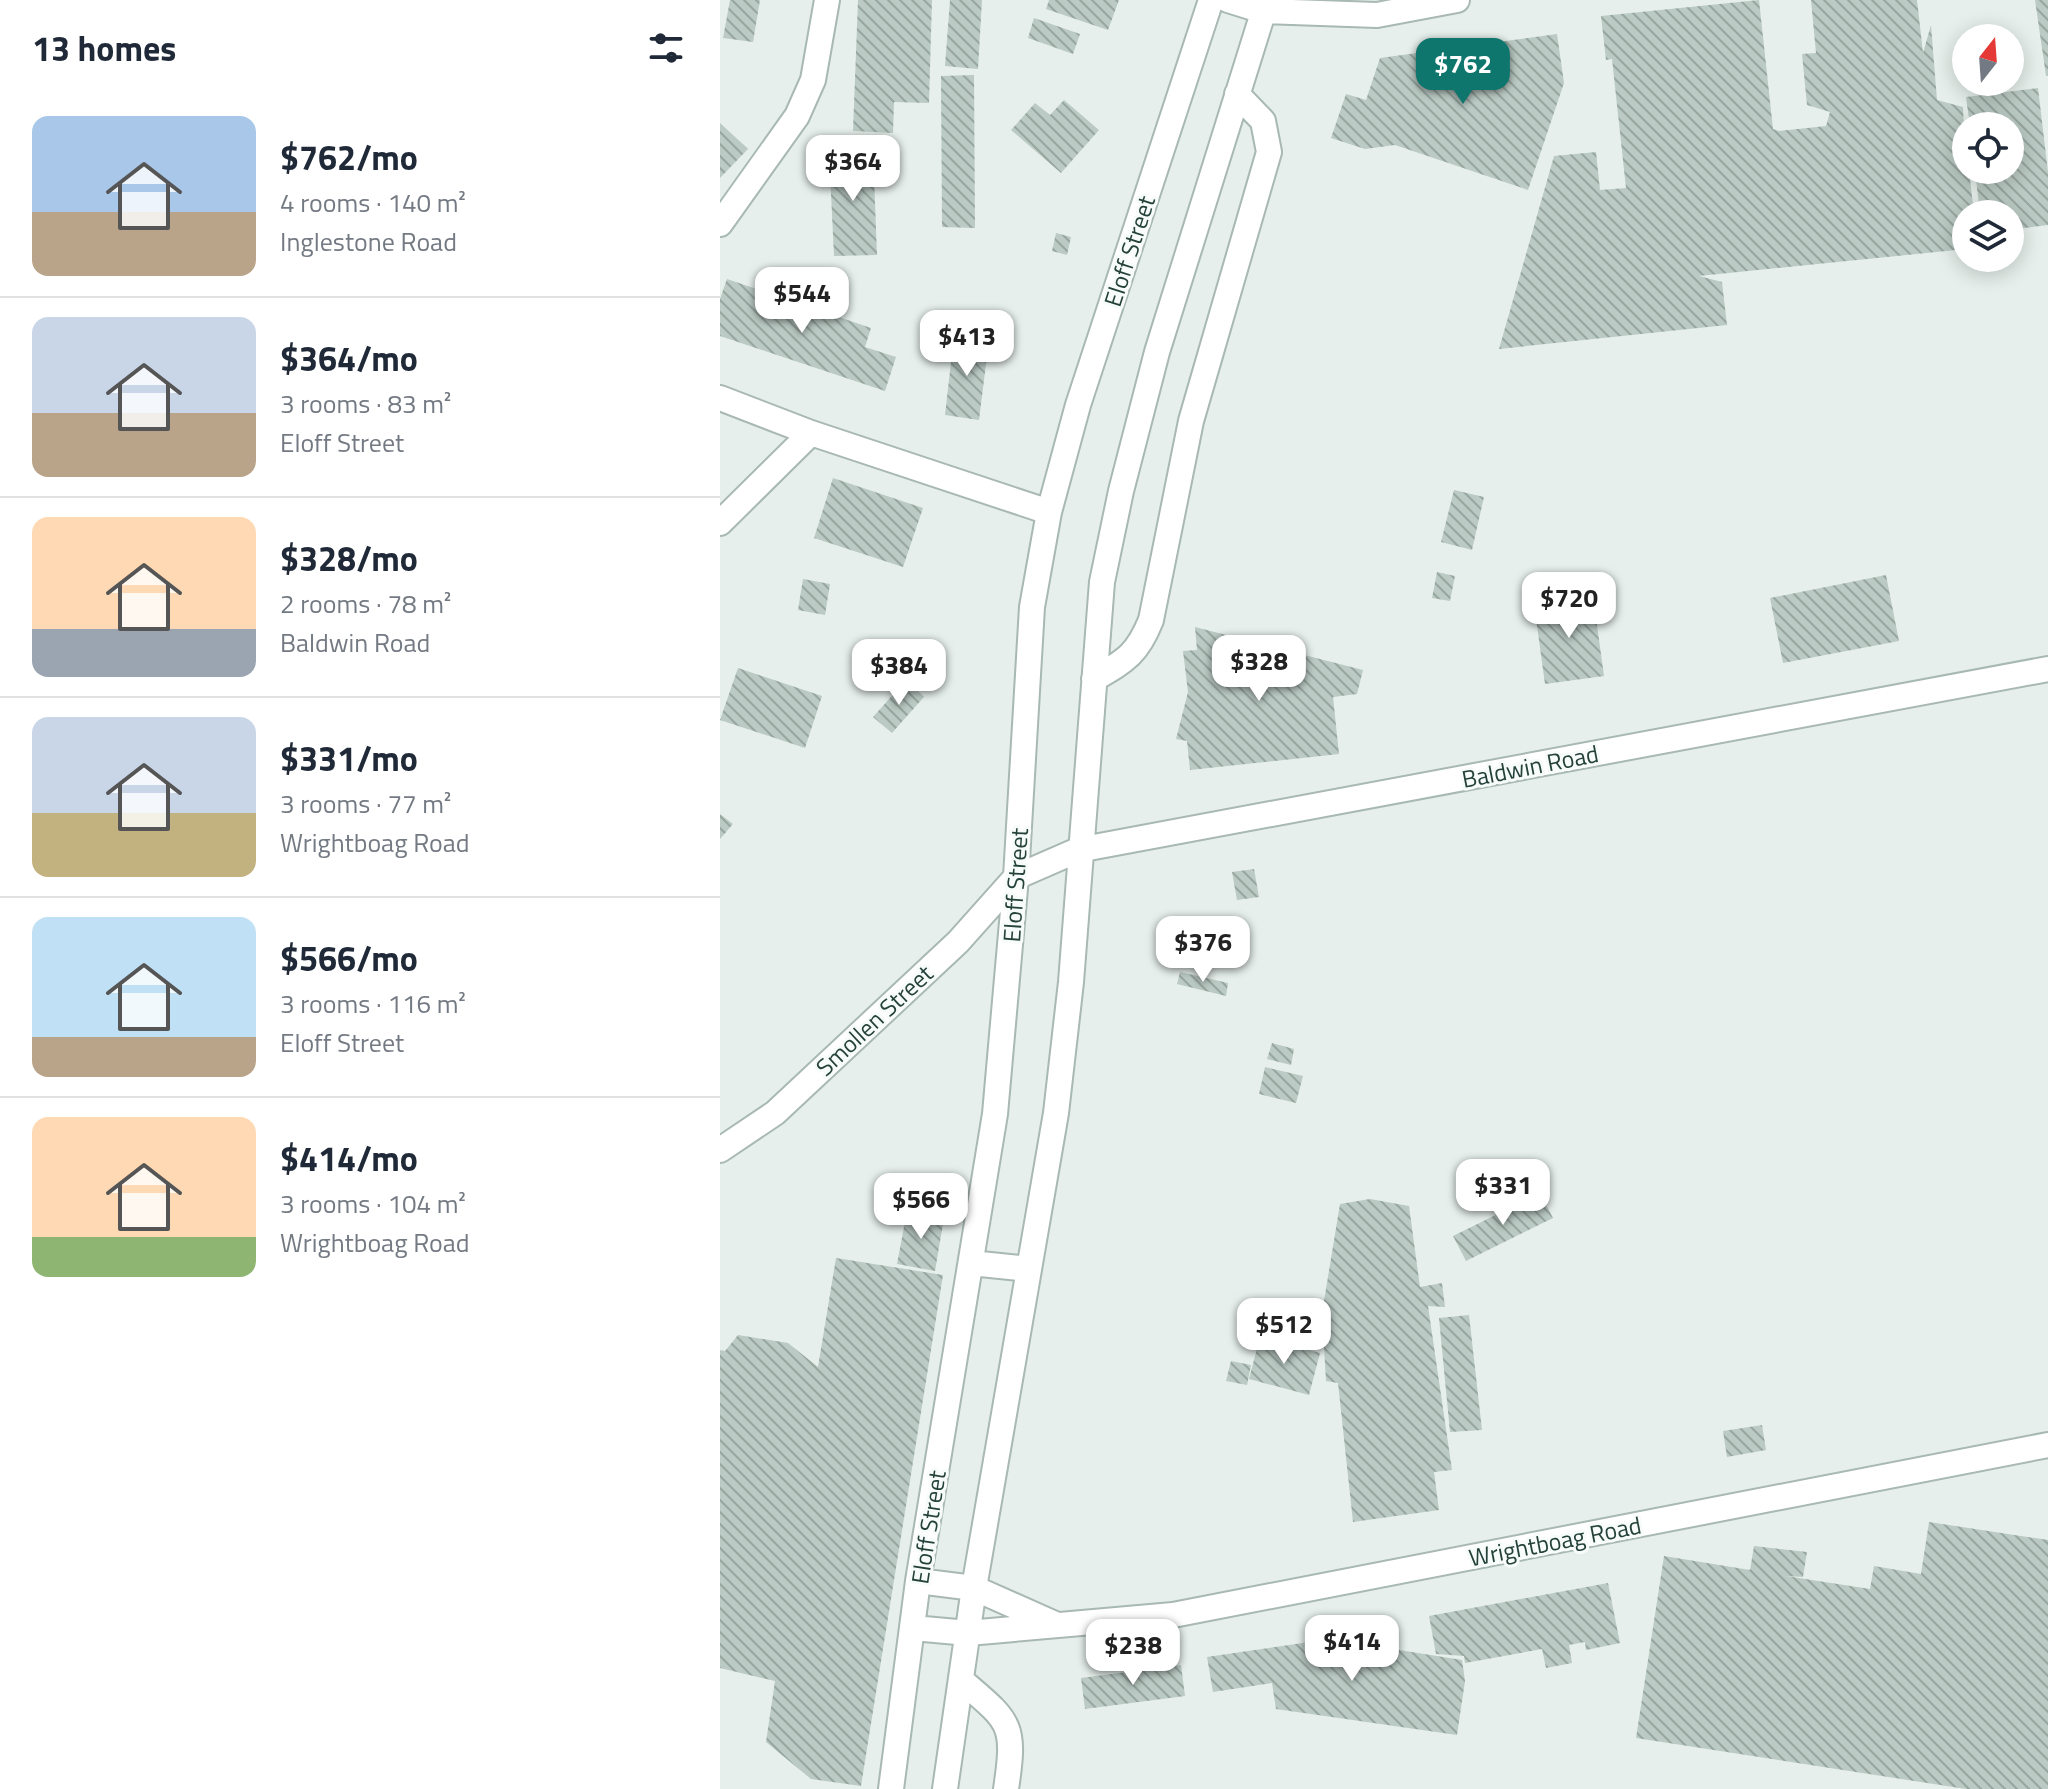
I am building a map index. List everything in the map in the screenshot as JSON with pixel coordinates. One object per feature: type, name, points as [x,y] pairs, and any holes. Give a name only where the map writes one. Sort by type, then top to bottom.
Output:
[{"type":"street","points":[[720,224],[797,116],[813,80],[827,0]]},
{"type":"street","name":"Eloff Street","points":[[891,1789],[918,1581],[995,1114],[1016,877],[1032,607],[1049,512],[1078,405],[1211,0]]},
{"type":"street","points":[[1228,0],[1377,15],[1457,0]]},
{"type":"street","points":[[945,1789],[974,1588],[1056,1113],[1071,982],[1078,850],[1102,582],[1121,491],[1157,352],[1265,5]]},
{"type":"street","points":[[1094,679],[1130,658],[1151,620],[1191,421],[1269,152],[1263,121],[1237,94]]},
{"type":"street","points":[[720,398],[811,433],[1049,512]]},
{"type":"street","points":[[720,523],[811,433]]},
{"type":"street","name":"Baldwin Road","points":[[1016,877],[1078,850],[2048,669]]},
{"type":"street","name":"Smollen Street","points":[[720,1150],[775,1113],[958,942],[1016,877]]},
{"type":"street","points":[[971,1263],[1029,1269]]},
{"type":"street","name":"Wrightboag Road","points":[[913,1628],[968,1633],[1173,1615],[2048,1445]]},
{"type":"street","points":[[918,1581],[974,1588],[1061,1627]]},
{"type":"street","points":[[961,1680],[999,1713],[1009,1726],[1012,1751],[1006,1789]]},
{"type":"building","points":[[730,0],[760,0],[753,42],[723,38]]},
{"type":"building","points":[[858,0],[932,0],[929,103],[894,102],[893,133],[853,131]]},
{"type":"building","points":[[950,0],[982,0],[978,69],[945,66]]},
{"type":"building","points":[[1049,0],[1119,0],[1108,30],[1046,9]]},
{"type":"building","points":[[1759,0],[1773,129],[1779,131],[1826,126],[1830,112],[1807,105],[1802,54],[1816,53],[1811,0],[1917,0],[1923,53],[1931,25],[1937,100],[1963,107],[1963,112],[1952,112],[1952,184],[1971,184],[1972,200],[1952,200],[1952,250],[1699,276],[1722,282],[1727,325],[1499,349],[1554,156],[1596,152],[1600,190],[1626,188],[1612,59],[1606,60],[1601,16]]},
{"type":"building","points":[[2035,0],[2048,0],[2048,76],[2046,76]]},
{"type":"building","points":[[1034,18],[1080,34],[1073,54],[1028,38]]},
{"type":"building","points":[[1557,34],[1564,83],[1528,190],[1395,145],[1365,149],[1331,138],[1346,94],[1366,100],[1380,58]]},
{"type":"building","points":[[974,75],[975,228],[942,227],[941,76]]},
{"type":"building","points":[[2038,88],[2048,172],[2048,225],[2024,228],[2024,200],[1978,200],[1977,184],[2024,184],[2024,112],[1968,112],[1966,97],[2024,96],[2024,90]]},
{"type":"building","points":[[1064,100],[1099,130],[1061,173],[1011,130],[1035,103],[1050,115]]},
{"type":"building","points":[[720,123],[748,149],[720,178]]},
{"type":"building","points":[[873,151],[877,255],[834,256],[829,152]]},
{"type":"building","points":[[1056,233],[1071,237],[1067,255],[1052,251]]},
{"type":"building","points":[[727,279],[871,328],[865,347],[896,357],[885,391],[720,336],[720,299]]},
{"type":"building","points":[[954,336],[989,340],[979,420],[945,415]]},
{"type":"building","points":[[833,478],[923,508],[903,567],[814,538]]},
{"type":"building","points":[[1454,490],[1484,497],[1472,550],[1441,542]]},
{"type":"building","points":[[1437,572],[1455,576],[1450,601],[1432,598]]},
{"type":"building","points":[[1886,575],[1899,641],[1783,663],[1770,598]]},
{"type":"building","points":[[803,579],[830,584],[825,615],[798,610]]},
{"type":"building","points":[[1593,596],[1604,676],[1545,684],[1534,604]]},
{"type":"building","points":[[1195,627],[1363,670],[1357,694],[1333,697],[1339,754],[1190,770],[1187,741],[1176,739],[1188,692],[1183,651],[1197,650]]},
{"type":"building","points":[[873,647],[889,659],[871,684],[855,671]]},
{"type":"building","points":[[738,668],[822,696],[805,748],[720,720]]},
{"type":"building","points":[[906,680],[924,697],[892,733],[873,717]]},
{"type":"building","points":[[720,814],[733,824],[720,839]]},
{"type":"building","points":[[1254,869],[1259,897],[1237,900],[1232,872]]},
{"type":"building","points":[[1180,972],[1228,983],[1226,996],[1177,984]]},
{"type":"building","points":[[1272,1043],[1294,1049],[1291,1065],[1267,1059]]},
{"type":"building","points":[[1265,1067],[1303,1076],[1296,1103],[1259,1094]]},
{"type":"building","points":[[1540,1193],[1553,1218],[1466,1261],[1453,1236]]},
{"type":"building","points":[[1370,1199],[1409,1206],[1420,1287],[1442,1283],[1445,1307],[1428,1306],[1452,1470],[1434,1472],[1439,1510],[1353,1522],[1338,1383],[1326,1381],[1322,1313],[1340,1204]]},
{"type":"building","points":[[907,1211],[944,1218],[935,1271],[897,1264]]},
{"type":"building","points":[[836,1258],[943,1275],[861,1786],[811,1779],[766,1742],[775,1681],[720,1668],[720,1350],[725,1351],[738,1335],[788,1343],[818,1367]]},
{"type":"building","points":[[1274,1301],[1318,1308],[1312,1344],[1267,1336]]},
{"type":"building","points":[[1469,1315],[1482,1430],[1450,1432],[1439,1318]]},
{"type":"building","points":[[1260,1337],[1320,1353],[1309,1395],[1249,1379]]},
{"type":"building","points":[[1231,1361],[1251,1365],[1247,1385],[1226,1381]]},
{"type":"building","points":[[1762,1425],[1766,1450],[1727,1457],[1723,1431]]},
{"type":"building","points":[[1929,1522],[2048,1540],[2048,1789],[1966,1789],[1636,1738],[1664,1556],[1750,1570],[1754,1546],[1807,1552],[1803,1577],[1786,1576],[1870,1589],[1874,1566],[1921,1574]]},
{"type":"building","points":[[1608,1583],[1620,1643],[1586,1650],[1585,1642],[1569,1645],[1572,1663],[1546,1668],[1542,1649],[1465,1663],[1464,1656],[1436,1654],[1429,1616]]},
{"type":"building","points":[[1330,1639],[1462,1660],[1465,1681],[1457,1735],[1276,1709],[1272,1683],[1213,1692],[1207,1657]]},
{"type":"building","points":[[1181,1665],[1185,1696],[1085,1709],[1081,1678]]}]
